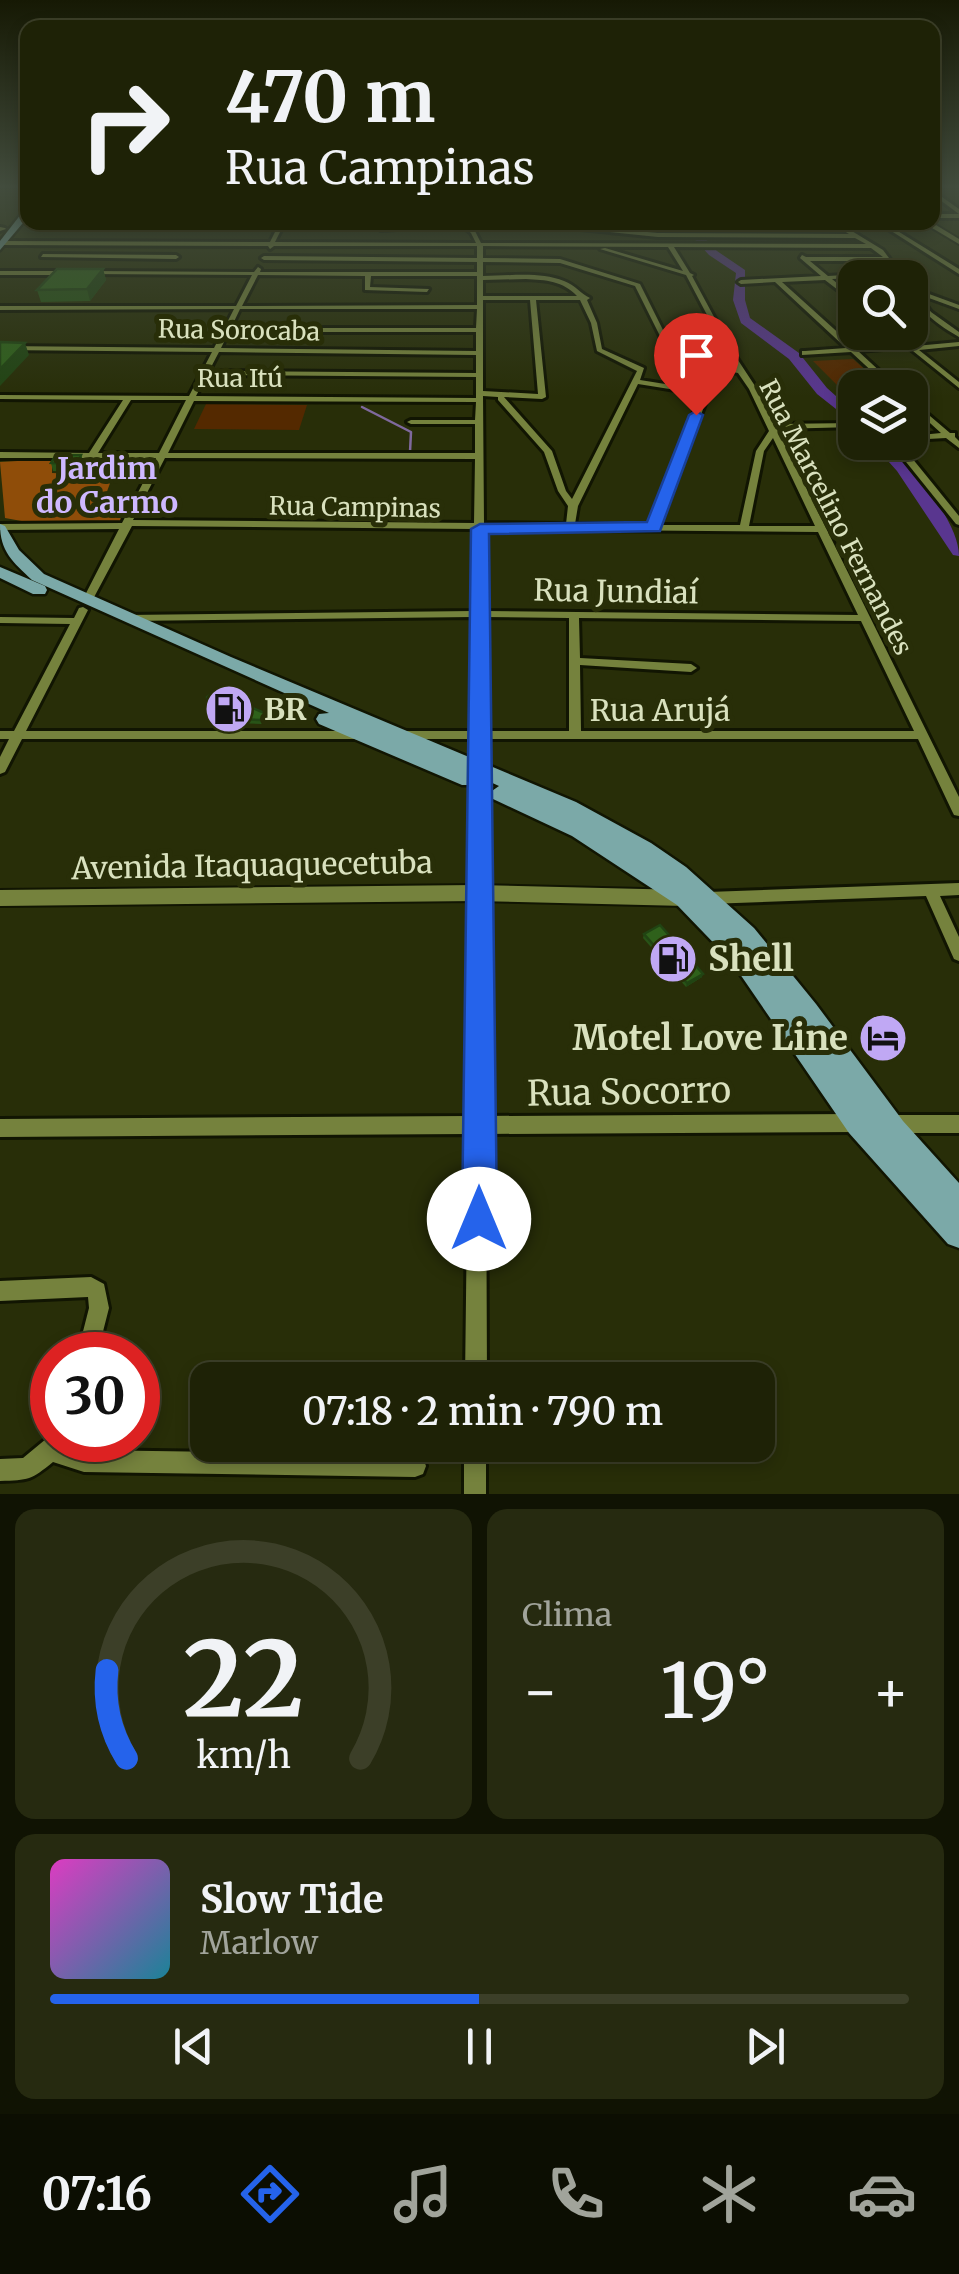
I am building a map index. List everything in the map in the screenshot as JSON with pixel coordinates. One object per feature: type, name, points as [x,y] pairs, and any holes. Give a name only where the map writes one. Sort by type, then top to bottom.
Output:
[{"type":"main road","points":[[0,528],[25,568],[82,610],[126,618],[398,735],[479,777]]},
{"type":"main road","points":[[0,572],[361,734],[608,830],[765,956],[890,1124],[959,1204]]},
{"type":"main road","points":[[696,898],[740,953],[859,1123],[959,1233]]},
{"type":"street","points":[[25,274],[41,258]]},
{"type":"street","points":[[0,768],[264,258],[571,262],[634,282],[644,292],[668,347],[716,367],[739,371]]},
{"type":"street","points":[[634,258],[691,274]]},
{"type":"street","name":"Rua Marcelino Fernandes","points":[[679,258],[691,274],[771,430],[957,802]]},
{"type":"street","points":[[936,258],[959,272]]},
{"type":"street","points":[[804,259],[888,259]]},
{"type":"street","points":[[804,259],[838,287]]},
{"type":"street","points":[[476,1362],[479,260]]},
{"type":"street","points":[[0,274],[431,274],[560,282],[587,298],[599,350],[638,366],[638,382],[573,506],[570,528]]},
{"type":"street","points":[[368,274],[367,289],[427,290]]},
{"type":"street","points":[[431,274],[428,308],[442,340]]},
{"type":"street","points":[[741,282],[838,277]]},
{"type":"street","points":[[776,280],[838,336]]},
{"type":"street","points":[[928,296],[959,308]]},
{"type":"street","points":[[0,308],[428,308],[533,298],[587,298]]},
{"type":"street","points":[[501,398],[542,396],[533,298]]},
{"type":"street","points":[[928,313],[959,335]]},
{"type":"street","points":[[227,330],[302,330]]},
{"type":"street","points":[[323,330],[478,330]]},
{"type":"street","points":[[928,346],[959,344]]},
{"type":"street","name":"Rua Sorocaba","points":[[0,348],[478,353]]},
{"type":"street","points":[[805,353],[840,350]]},
{"type":"street","points":[[853,350],[875,370]]},
{"type":"street","points":[[916,350],[959,386]]},
{"type":"street","points":[[654,527],[716,367]]},
{"type":"street","points":[[203,373],[478,374]]},
{"type":"street","points":[[638,382],[704,392]]},
{"type":"street","name":"Rua Itú","points":[[0,397],[501,398]]},
{"type":"street","points":[[92,455],[128,398]]},
{"type":"street","points":[[501,398],[548,450],[562,492],[573,506]]},
{"type":"street","points":[[928,415],[954,435],[959,445]]},
{"type":"street","points":[[412,422],[477,422]]},
{"type":"street","points":[[744,528],[760,451],[771,430],[838,425]]},
{"type":"street","points":[[928,437],[954,435]]},
{"type":"street","points":[[0,455],[477,456]]},
{"type":"street","points":[[908,460],[959,522]]},
{"type":"street","name":"Rua Campinas","points":[[0,528],[128,524],[821,529]]},
{"type":"street","points":[[0,620],[82,610]]},
{"type":"street","name":"Rua Jundiaí","points":[[126,618],[478,614],[865,618]]},
{"type":"street","points":[[574,617],[575,735]]},
{"type":"street","points":[[575,661],[691,668]]},
{"type":"street","points":[[0,736],[361,734]]},
{"type":"street","name":"Rua Arujá","points":[[398,735],[922,735]]},
{"type":"street","name":"Avenida Itaquaquecetuba","points":[[0,898],[476,893],[696,898],[959,889]]},
{"type":"street","points":[[930,890],[959,954]]},
{"type":"street","name":"Rua Socorro","points":[[0,1128],[959,1124]]},
{"type":"street","points":[[0,1291],[80,1285],[97,1292],[99,1308],[93,1332]]},
{"type":"street","points":[[0,1470],[27,1469],[36,1462]]},
{"type":"street","points":[[150,1462],[415,1466]]},
{"type":"street","points":[[475,1462],[475,1494]]},
{"type":"shaded area","points":[[853,359],[866,370],[838,370],[838,386],[813,361]]},
{"type":"shaded area","points":[[206,404],[307,405],[299,430],[194,429]]},
{"type":"shaded area","points":[[52,459],[52,473],[113,475],[105,497],[119,509],[121,521],[49,526],[5,518],[0,462]]},
{"type":"building","points":[[57,269],[103,269],[87,289],[37,290]]},
{"type":"building","points":[[0,342],[25,343],[0,369]]},
{"type":"building","points":[[56,455],[81,455],[76,465],[51,463]]},
{"type":"building","name":"BR","points":[[214,692],[267,714],[260,720],[209,718],[207,697]]},
{"type":"building","name":"Shell","points":[[660,925],[703,974],[687,983],[644,934]]},
{"type":"waterway","points":[[720,258],[741,272],[739,300],[745,320],[794,356],[838,405]]},
{"type":"waterway","points":[[362,407],[411,432],[410,452]]},
{"type":"waterway","points":[[895,460],[959,551]]},
{"type":"place","name":"BR","points":[[229,709]]},
{"type":"place","name":"Shell","points":[[673,959]]},
{"type":"place","name":"Motel Love Line","points":[[883,1038]]},
{"type":"district","name":"Jardim do Carmo","points":[[107,485]]},
{"type":"route","points":[[479,1219],[476,893],[480,529],[654,527],[696,415]]}]
